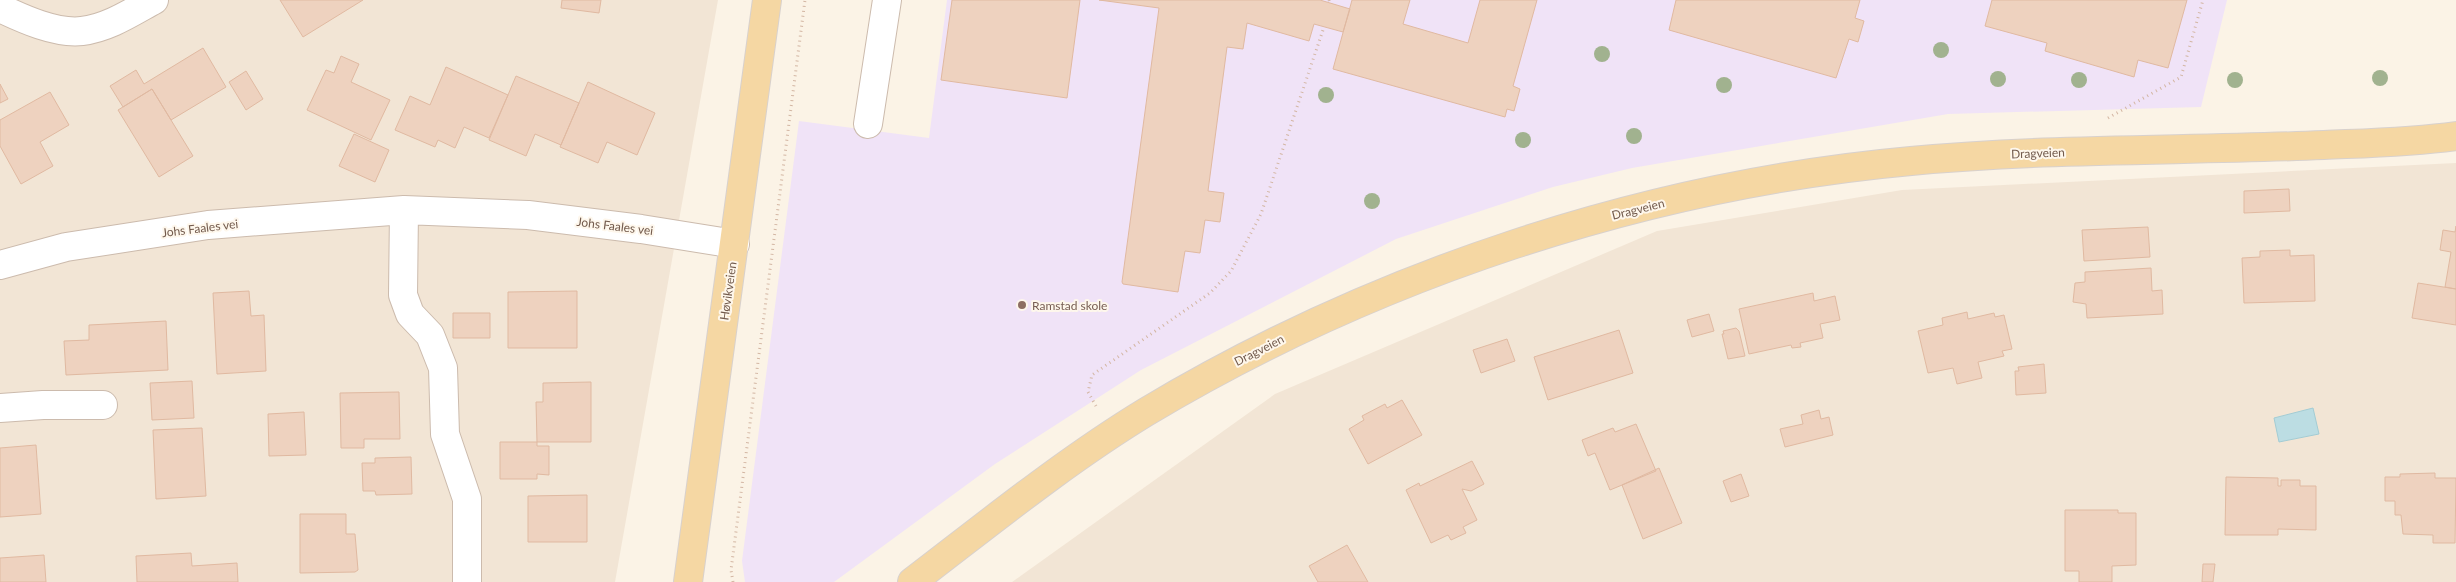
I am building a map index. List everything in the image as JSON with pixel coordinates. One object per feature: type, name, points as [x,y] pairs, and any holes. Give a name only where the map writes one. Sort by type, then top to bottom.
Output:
[{"type":"main road","name":"Høvikveien","points":[[688,582],[767,0]]},
{"type":"main road","name":"Dragveien","points":[[912,582],[1034,488],[1145,413],[1240,360],[1393,288],[1551,233],[1699,194],[1777,178],[1909,161],[2090,151],[2290,146],[2456,136]]},
{"type":"street","points":[[0,8],[57,29],[82,31],[117,20],[154,0]]},
{"type":"street","points":[[868,124],[887,0]]},
{"type":"street","points":[[404,210],[403,295],[410,314],[430,335],[443,368],[445,434],[467,499],[466,582]]},
{"type":"street","name":"Johs Faales vei","points":[[0,265],[66,247],[208,225],[404,210],[528,215],[641,229],[735,244]]},
{"type":"street","points":[[0,408],[43,405],[103,405]]},
{"type":"path","points":[[733,582],[731,570],[733,550],[805,0]]},
{"type":"path","points":[[2102,121],[2181,77],[2203,0]]},
{"type":"path","points":[[1114,434],[1088,392],[1092,375],[1210,293],[1231,271],[1261,214],[1324,27]]},
{"type":"shaded area","points":[[0,0],[718,0],[615,582],[0,582]]},
{"type":"shaded area","name":"Ramstad skole","points":[[947,0],[2227,0],[2201,107],[1948,114],[1632,168],[1553,187],[1396,239],[1141,370],[995,464],[834,582],[745,582],[742,561],[799,121],[929,138]]},
{"type":"shaded area","points":[[2456,163],[2456,582],[1012,582],[1275,394],[1657,231],[1902,190]]},
{"type":"water","points":[[2313,408],[2319,434],[2279,442],[2274,418]]},
{"type":"building","points":[[280,0],[363,0],[303,37]]},
{"type":"building","points":[[562,0],[601,0],[599,13],[561,8]]},
{"type":"building","points":[[952,0],[1080,0],[1067,98],[941,80]]},
{"type":"building","points":[[1099,0],[1320,0],[1350,9],[1343,32],[1314,24],[1309,41],[1247,23],[1243,49],[1227,47],[1208,191],[1224,193],[1220,222],[1205,220],[1200,253],[1185,251],[1178,292],[1123,284],[1122,282],[1159,8]]},
{"type":"building","points":[[1352,0],[1410,0],[1403,24],[1468,43],[1480,0],[1537,0],[1513,86],[1520,89],[1514,111],[1507,109],[1505,117],[1333,69]]},
{"type":"building","points":[[1676,0],[1860,0],[1855,18],[1864,21],[1858,42],[1849,39],[1836,78],[1669,30]]},
{"type":"building","points":[[1992,0],[2187,0],[2168,68],[2138,60],[2134,77],[2045,51],[2047,43],[1985,26]]},
{"type":"building","points":[[203,48],[226,87],[171,120],[152,89],[123,107],[110,86],[136,70],[144,84]]},
{"type":"building","points":[[341,56],[359,64],[351,82],[390,100],[371,140],[307,110],[326,70],[334,73]]},
{"type":"building","points":[[446,67],[508,95],[489,138],[464,127],[455,148],[438,140],[435,147],[395,130],[410,96],[430,105]]},
{"type":"building","points":[[246,71],[263,99],[246,110],[229,82]]},
{"type":"building","points":[[516,76],[579,103],[561,145],[535,134],[526,156],[489,140]]},
{"type":"building","points":[[588,82],[655,113],[637,155],[607,142],[598,163],[560,147]]},
{"type":"building","points":[[0,84],[8,99],[0,103]]},
{"type":"building","points":[[152,89],[193,156],[159,177],[118,110]]},
{"type":"building","points":[[50,92],[69,125],[40,142],[53,166],[21,184],[0,146],[0,120]]},
{"type":"building","points":[[354,134],[389,150],[375,182],[339,166]]},
{"type":"building","points":[[2289,189],[2290,211],[2244,213],[2244,191]]},
{"type":"building","points":[[2456,226],[2456,289],[2445,287],[2451,252],[2440,250],[2443,230],[2455,232]]},
{"type":"building","points":[[2148,227],[2150,257],[2084,261],[2082,230]]},
{"type":"building","points":[[2290,250],[2290,256],[2314,255],[2315,301],[2244,303],[2242,258],[2260,257],[2260,251]]},
{"type":"building","points":[[2151,268],[2152,291],[2162,290],[2163,314],[2087,318],[2086,304],[2073,302],[2075,283],[2085,282],[2085,272]]},
{"type":"building","points":[[2418,283],[2456,289],[2456,325],[2412,318]]},
{"type":"building","points":[[249,291],[251,316],[264,315],[266,371],[217,374],[213,293]]},
{"type":"building","points":[[577,291],[577,348],[508,348],[508,292]]},
{"type":"building","points":[[1813,293],[1814,301],[1835,296],[1840,320],[1820,324],[1823,338],[1800,343],[1801,347],[1792,348],[1791,345],[1749,354],[1739,309]]},
{"type":"building","points":[[1967,312],[1968,319],[1994,313],[1995,317],[2004,315],[2012,349],[2002,351],[2004,356],[1978,362],[1982,378],[1957,384],[1953,368],[1928,373],[1918,331],[1943,325],[1942,318]]},
{"type":"building","points":[[453,313],[490,313],[490,338],[453,338]]},
{"type":"building","points":[[1709,314],[1714,331],[1692,337],[1687,320]]},
{"type":"building","points":[[166,321],[168,370],[66,375],[64,341],[89,340],[89,325]]},
{"type":"building","points":[[1736,328],[1739,331],[1745,356],[1728,359],[1722,334],[1724,334],[1723,331]]},
{"type":"building","points":[[1619,330],[1633,373],[1548,400],[1534,357]]},
{"type":"building","points":[[1507,339],[1515,361],[1481,373],[1473,350]]},
{"type":"building","points":[[2044,364],[2046,393],[2016,395],[2015,371],[2019,371],[2018,367]]},
{"type":"building","points":[[192,381],[194,418],[152,420],[150,383]]},
{"type":"building","points":[[591,382],[591,442],[537,442],[536,402],[543,402],[543,383]]},
{"type":"building","points":[[399,392],[400,439],[364,439],[364,448],[341,448],[340,393]]},
{"type":"building","points":[[1402,400],[1422,435],[1368,464],[1349,429],[1364,420],[1362,416],[1385,404],[1387,408]]},
{"type":"building","points":[[1819,410],[1821,419],[1829,417],[1833,435],[1785,447],[1780,429],[1803,424],[1801,415]]},
{"type":"building","points":[[304,412],[306,455],[269,456],[268,414]]},
{"type":"building","points":[[1636,424],[1656,471],[1610,490],[1595,453],[1588,456],[1582,440],[1613,428],[1615,432]]},
{"type":"building","points":[[202,428],[206,496],[156,499],[153,430]]},
{"type":"building","points":[[500,442],[537,442],[537,446],[549,446],[549,475],[537,474],[537,479],[500,479]]},
{"type":"building","points":[[36,445],[41,514],[0,517],[0,448]]},
{"type":"building","points":[[411,457],[412,494],[376,495],[375,491],[363,491],[362,463],[375,463],[375,458]]},
{"type":"building","points":[[1472,461],[1484,484],[1471,491],[1462,489],[1477,520],[1463,527],[1466,533],[1451,540],[1448,535],[1431,543],[1406,490],[1419,483],[1420,486]]},
{"type":"building","points":[[1659,468],[1682,523],[1643,539],[1622,485]]},
{"type":"building","points":[[2435,473],[2435,478],[2456,478],[2455,543],[2433,543],[2433,535],[2403,534],[2401,515],[2395,515],[2395,501],[2385,501],[2385,477],[2400,477],[2400,474]]},
{"type":"building","points":[[1741,474],[1749,496],[1731,502],[1723,481]]},
{"type":"building","points":[[2226,477],[2278,478],[2278,486],[2281,486],[2281,480],[2300,480],[2300,486],[2316,486],[2316,530],[2278,529],[2278,535],[2225,535]]},
{"type":"building","points":[[587,495],[587,542],[528,542],[528,496]]},
{"type":"building","points":[[2065,510],[2118,510],[2118,513],[2136,513],[2136,565],[2112,566],[2112,582],[2079,582],[2079,571],[2065,571]]},
{"type":"building","points":[[300,514],[346,514],[346,534],[355,534],[358,570],[355,572],[300,573]]},
{"type":"building","points":[[1347,545],[1368,582],[1318,582],[1309,566]]},
{"type":"building","points":[[191,553],[192,566],[237,563],[238,582],[137,582],[136,556]]},
{"type":"building","points":[[44,555],[46,582],[0,582],[0,558]]},
{"type":"building","points":[[2203,564],[2215,564],[2213,582],[2202,582]]},
{"type":"place","name":"Ramstad skole","points":[[1022,305]]}]
